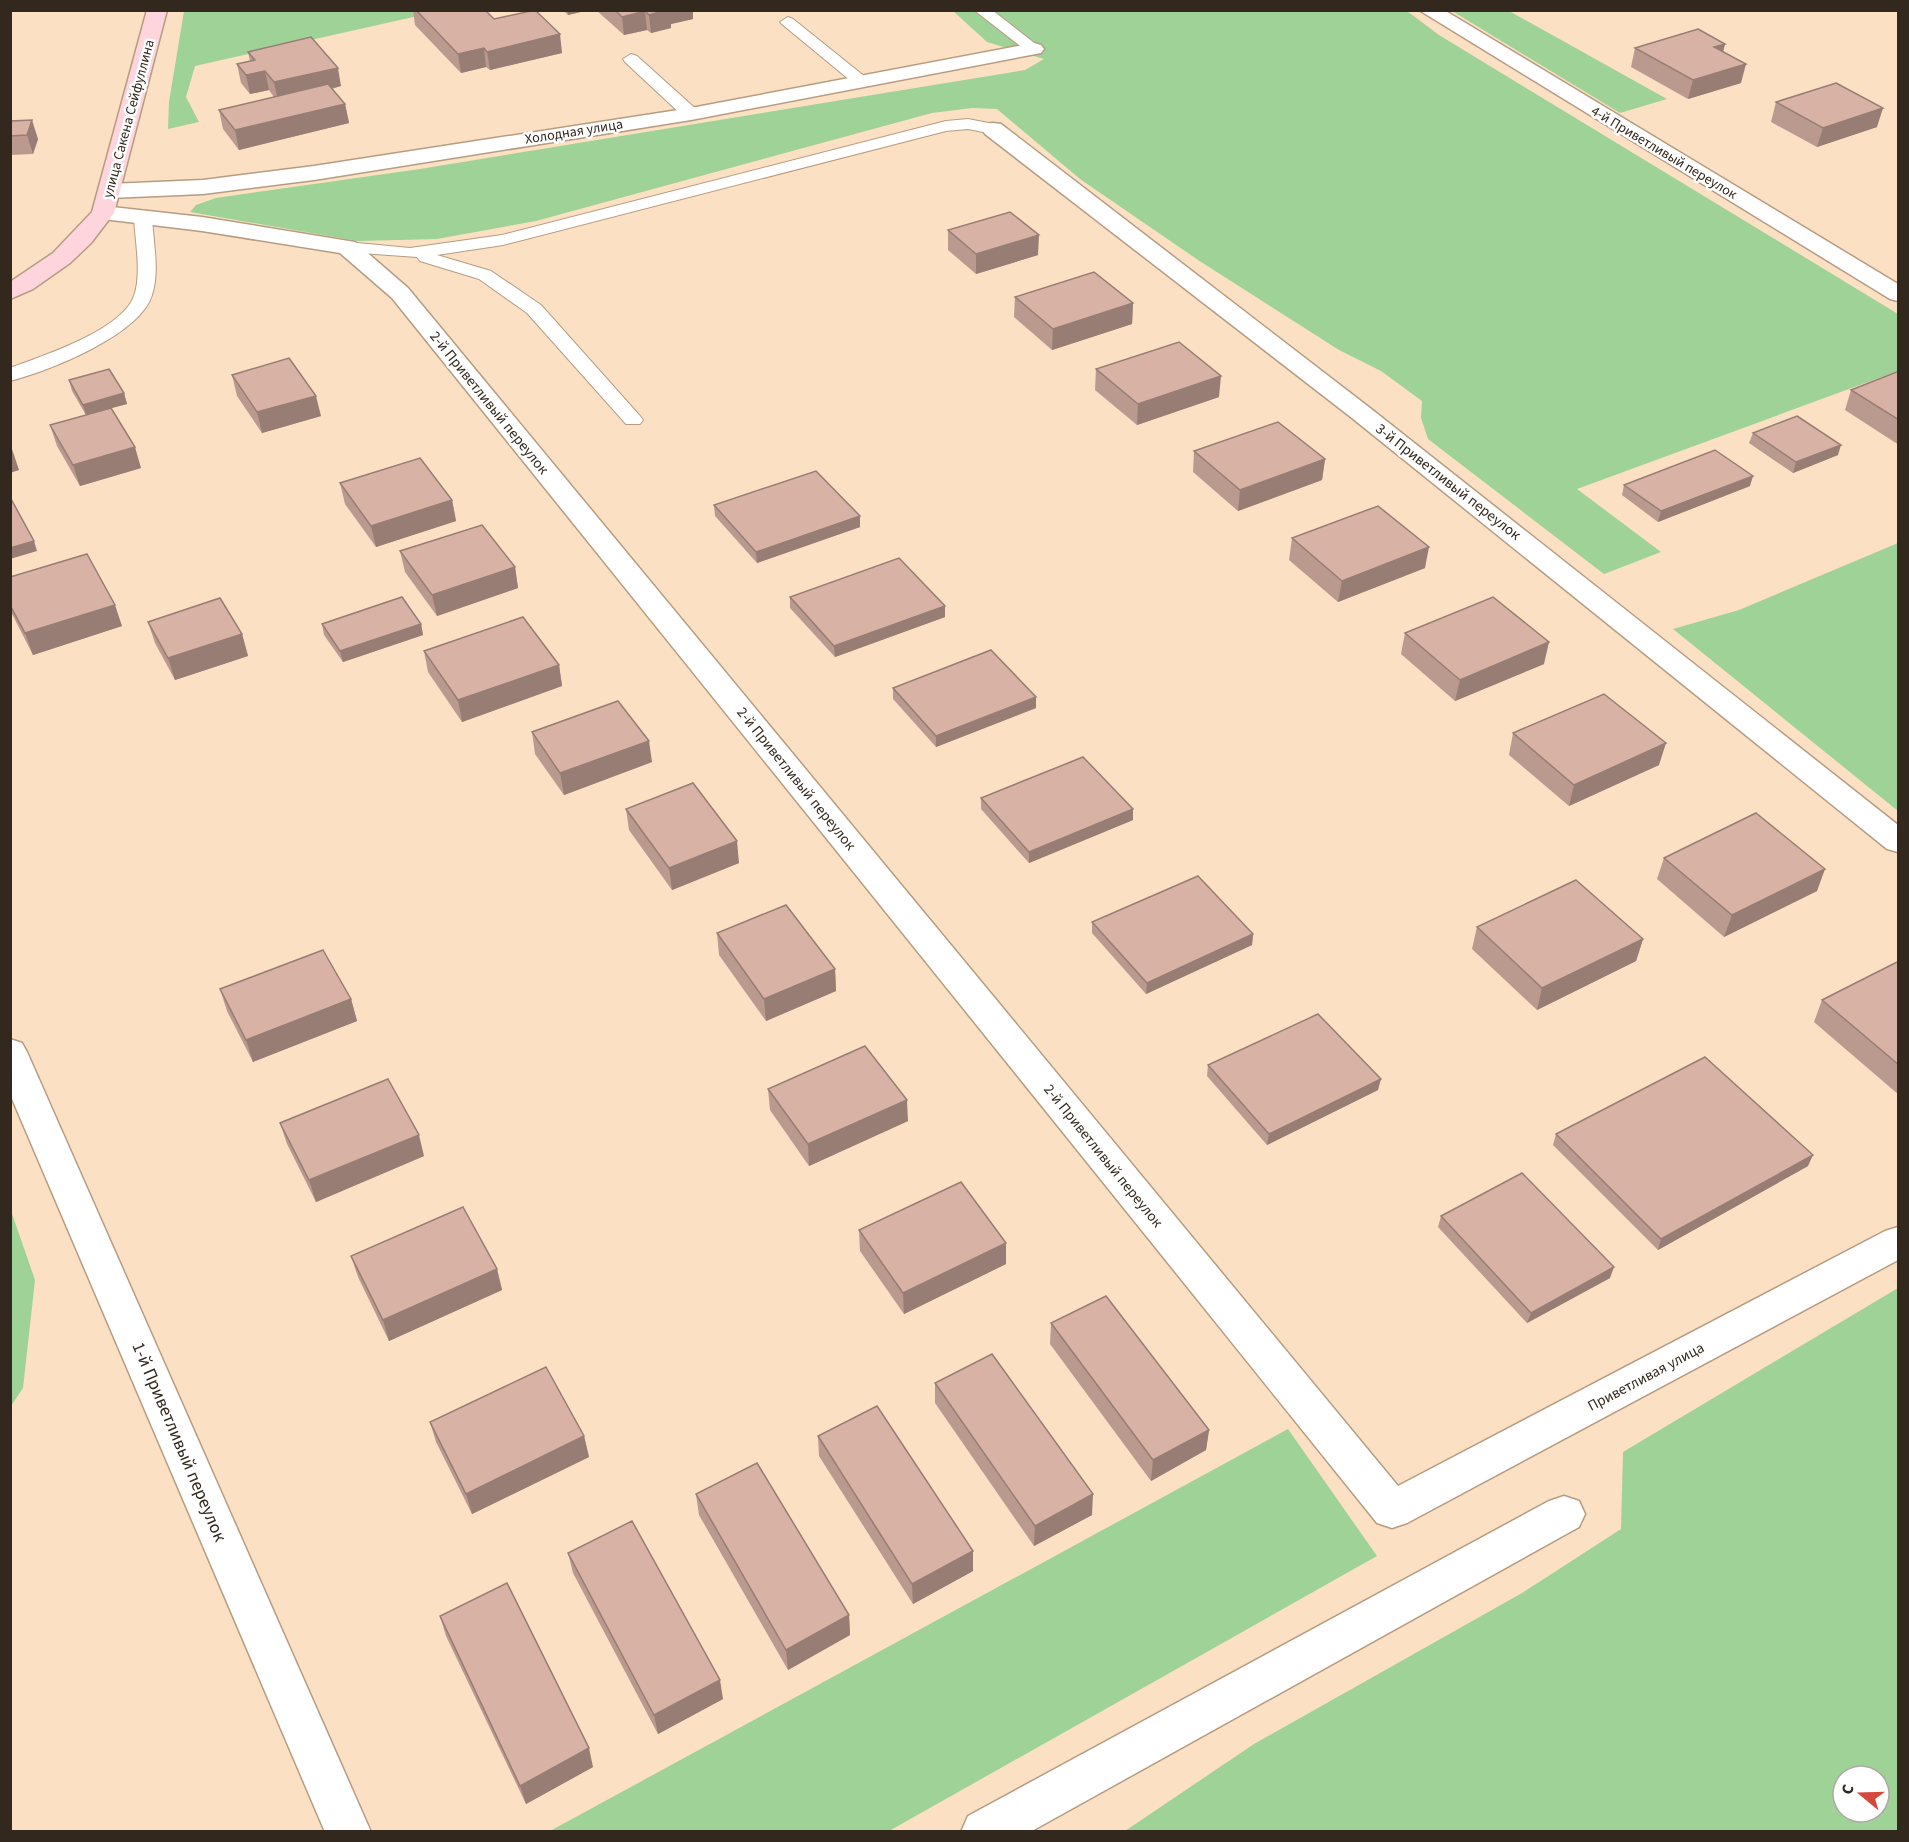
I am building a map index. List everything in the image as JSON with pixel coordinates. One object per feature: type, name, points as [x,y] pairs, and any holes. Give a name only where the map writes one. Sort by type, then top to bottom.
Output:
[{"type":"street","name":"улица Сакена Сейфуллина","points":[[10,292],[51,268],[85,238],[107,202],[157,10]]},
{"type":"street","name":"4-й Приветливый переулок","points":[[1429,10],[1899,294]]},
{"type":"street","name":"Холодная улица","points":[[107,202],[691,114],[1034,49]]},
{"type":"street","name":"3-й Приветливый переулок","points":[[993,129],[1361,413],[1899,840]]},
{"type":"street","points":[[107,202],[143,217],[347,247]]},
{"type":"street","name":"2-й Приветливый переулок","points":[[347,247],[400,294],[1392,1510]]},
{"type":"street","name":"1-й Приветливый переулок","points":[[10,1052],[348,1832]]},
{"type":"street","name":"Приветливая улица","points":[[1392,1510],[1899,1242]]},
{"type":"street","points":[[984,1832],[1563,1514]]},
{"type":"lane","points":[[981,10],[1034,49]]},
{"type":"lane","points":[[788,22],[863,83]]},
{"type":"lane","points":[[632,59],[691,114]]},
{"type":"lane","points":[[410,253],[503,240],[946,126],[968,124],[993,129]]},
{"type":"lane","points":[[10,375],[86,344],[126,320],[143,297],[143,217]]},
{"type":"lane","points":[[347,247],[410,253],[485,275],[534,309],[633,420]]},
{"type":"green space","points":[[184,11],[440,11],[195,66],[186,97],[199,122],[168,129],[169,102]]},
{"type":"green space","points":[[953,11],[1407,11],[1439,35],[1898,314],[1898,371],[1577,489],[1661,552],[1604,574],[1428,439],[1421,418],[1422,401],[1381,371],[1339,350],[1198,260],[1080,179],[997,109],[972,108],[932,113],[536,221],[437,239],[358,241],[190,212],[196,205],[216,198],[420,169],[1025,70],[1044,59],[987,42]]},
{"type":"green space","points":[[1452,11],[1509,11],[1667,99],[1620,113]]},
{"type":"green space","points":[[1898,543],[1898,811],[1673,629],[1739,610]]},
{"type":"green space","points":[[10,1208],[35,1280],[23,1388],[11,1406]]},
{"type":"green space","points":[[1898,1288],[1898,1831],[1125,1831],[1254,1744],[1522,1593],[1621,1529],[1623,1452]]},
{"type":"green space","points":[[1288,1429],[1377,1556],[889,1831],[550,1831]]},
{"type":"building","points":[[416,10],[485,10],[494,19],[535,10],[560,34],[487,52],[484,48],[458,54]]},
{"type":"building","points":[[615,10],[666,10],[649,15],[645,11],[622,17]]},
{"type":"building","points":[[1698,29],[1725,44],[1714,47],[1746,64],[1693,80],[1635,48]]},
{"type":"building","points":[[311,37],[338,68],[274,82],[265,71],[246,75],[237,64],[255,60],[248,52]]},
{"type":"building","points":[[1836,83],[1883,108],[1823,128],[1776,102]]},
{"type":"building","points":[[328,84],[345,104],[235,130],[219,110]]},
{"type":"building","points":[[32,120],[27,135],[10,136],[10,121]]},
{"type":"building","points":[[1010,212],[1039,235],[976,254],[948,230]]},
{"type":"building","points":[[1094,272],[1133,303],[1053,329],[1015,297]]},
{"type":"building","points":[[1179,342],[1221,376],[1138,404],[1096,369]]},
{"type":"building","points":[[289,358],[316,396],[257,412],[232,375]]},
{"type":"building","points":[[109,369],[124,393],[83,405],[69,380]]},
{"type":"building","points":[[1899,371],[1899,420],[1851,390]]},
{"type":"building","points":[[111,408],[135,447],[73,465],[50,425]]},
{"type":"building","points":[[1797,416],[1841,445],[1796,462],[1753,433]]},
{"type":"building","points":[[1278,422],[1325,459],[1240,490],[1194,451]]},
{"type":"building","points":[[1715,450],[1753,476],[1661,511],[1624,485]]},
{"type":"building","points":[[420,458],[452,500],[371,526],[340,483]]},
{"type":"building","points":[[816,471],[860,516],[756,552],[714,505]]},
{"type":"building","points":[[10,497],[34,541],[10,548]]},
{"type":"building","points":[[1378,506],[1429,547],[1342,581],[1292,538]]},
{"type":"building","points":[[482,525],[515,567],[432,595],[400,551]]},
{"type":"building","points":[[87,554],[115,605],[25,633],[10,605],[10,577]]},
{"type":"building","points":[[899,558],[945,606],[834,646],[790,597]]},
{"type":"building","points":[[402,597],[421,624],[340,651],[322,624]]},
{"type":"building","points":[[1493,597],[1549,642],[1460,680],[1405,633]]},
{"type":"building","points":[[220,598],[242,634],[168,658],[148,622]]},
{"type":"building","points":[[523,617],[559,665],[458,700],[424,651]]},
{"type":"building","points":[[991,650],[1036,697],[936,736],[893,688]]},
{"type":"building","points":[[1604,694],[1666,743],[1574,785],[1513,733]]},
{"type":"building","points":[[618,701],[649,741],[560,773],[532,732]]},
{"type":"building","points":[[1083,757],[1133,809],[1029,852],[981,798]]},
{"type":"building","points":[[693,783],[737,841],[669,868],[626,809]]},
{"type":"building","points":[[1756,813],[1825,869],[1732,915],[1664,858]]},
{"type":"building","points":[[1198,876],[1253,934],[1147,983],[1092,922]]},
{"type":"building","points":[[1576,880],[1643,939],[1542,988],[1477,927]]},
{"type":"building","points":[[786,905],[835,969],[764,999],[717,933]]},
{"type":"building","points":[[323,950],[351,999],[246,1040],[220,989]]},
{"type":"building","points":[[1899,961],[1899,1065],[1822,1000]]},
{"type":"building","points":[[1318,1014],[1381,1079],[1269,1134],[1208,1065]]},
{"type":"building","points":[[865,1046],[907,1100],[808,1144],[768,1089]]},
{"type":"building","points":[[1705,1057],[1813,1155],[1661,1239],[1556,1134]]},
{"type":"building","points":[[388,1079],[419,1135],[309,1180],[280,1123]]},
{"type":"building","points":[[1522,1173],[1614,1267],[1531,1313],[1441,1216]]},
{"type":"building","points":[[961,1182],[1006,1243],[903,1293],[859,1230]]},
{"type":"building","points":[[463,1207],[497,1269],[383,1320],[351,1256]]},
{"type":"building","points":[[1106,1296],[1209,1430],[1153,1460],[1051,1323]]},
{"type":"building","points":[[992,1354],[1093,1494],[1035,1526],[935,1383]]},
{"type":"building","points":[[546,1367],[584,1436],[466,1494],[430,1422]]},
{"type":"building","points":[[877,1406],[973,1551],[912,1584],[818,1436]]},
{"type":"building","points":[[757,1463],[849,1615],[786,1650],[696,1494]]},
{"type":"building","points":[[632,1521],[720,1680],[654,1715],[568,1553]]},
{"type":"building","points":[[507,1583],[589,1748],[520,1786],[440,1616]]}]
